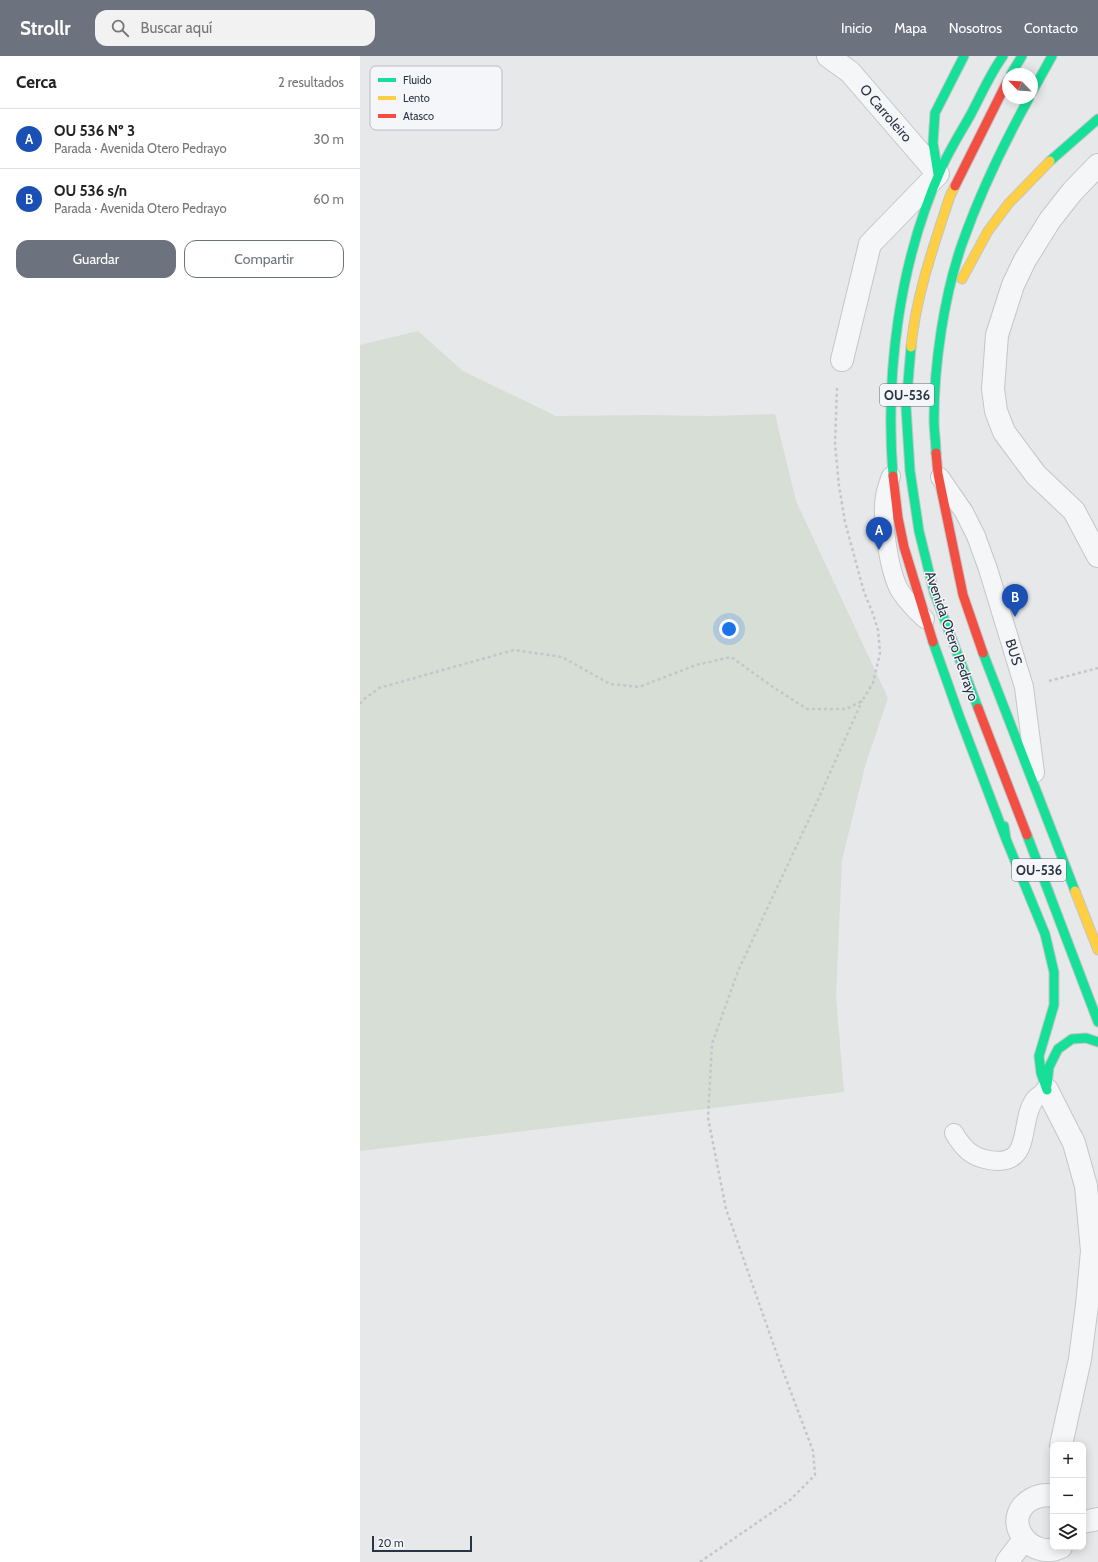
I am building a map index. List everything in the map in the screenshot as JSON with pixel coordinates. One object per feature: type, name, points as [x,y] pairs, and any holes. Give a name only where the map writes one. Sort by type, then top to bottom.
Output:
[{"type":"main road","points":[[938,174],[933,143],[935,113],[964,56]]},
{"type":"main road","points":[[892,471],[890,418],[894,349],[912,255],[938,174],[1003,56]]},
{"type":"main road","points":[[1015,68],[1022,56]]},
{"type":"main road","points":[[1038,81],[1052,56]]},
{"type":"main road","name":"Avenida Otero Pedrayo","points":[[1002,92],[950,196],[927,268],[913,329],[906,407],[910,471],[919,531],[934,592],[1098,1022]]},
{"type":"main road","name":"Avenida Otero Pedrayo","points":[[1025,104],[1004,144],[982,192],[962,245],[946,306],[938,363],[934,420],[938,474],[964,595],[984,655],[1098,950]]},
{"type":"main road","points":[[946,306],[988,231],[1010,203],[1039,171],[1098,119]]},
{"type":"main road","points":[[925,619],[931,641],[1006,839],[1045,934],[1054,972],[1054,1005],[1039,1056],[1041,1074],[1047,1090]]},
{"type":"main road","points":[[931,641],[981,717],[992,771]]},
{"type":"main road","points":[[995,786],[1006,839]]},
{"type":"main road","points":[[1047,1090],[1049,1067],[1058,1049],[1072,1039],[1086,1038],[1098,1042]]},
{"type":"street","name":"O Carroleiro","points":[[828,56],[850,72],[938,174]]},
{"type":"street","points":[[1098,165],[1072,192],[1050,220],[1025,260],[1013,285],[997,335],[993,389],[996,410],[1004,432],[1036,475],[1074,511],[1098,556]]},
{"type":"street","points":[[842,360],[870,244],[938,174]]},
{"type":"street","points":[[1047,1090],[1074,1143],[1086,1186],[1092,1252],[1080,1359],[1063,1442]]},
{"type":"street","points":[[1050,1493],[1035,1497],[1023,1506],[1018,1520],[1019,1535],[1029,1547],[1043,1552],[1051,1552],[1055,1550]]},
{"type":"street","points":[[1086,1521],[1098,1519]]},
{"type":"street","points":[[1006,1562],[1023,1541]]},
{"type":"lane","points":[[892,471],[885,496],[884,518],[892,571],[900,590],[925,619]]},
{"type":"lane","name":"BUS","points":[[938,474],[967,518],[976,536],[988,569],[1024,687],[1038,796]]},
{"type":"lane","points":[[954,1133],[962,1146],[979,1158],[998,1162],[1014,1157],[1023,1143],[1028,1111],[1035,1099],[1047,1090]]},
{"type":"path","points":[[700,1562],[790,1500],[815,1475],[813,1451],[780,1363],[726,1209],[708,1118],[712,1044],[738,971],[817,802],[862,701],[873,683],[880,653],[878,630],[858,571],[845,522],[839,486],[835,444],[836,396],[842,360]]},
{"type":"path","points":[[360,704],[363,700],[380,688],[514,650],[562,657],[610,684],[639,687],[696,665],[731,657],[776,689],[807,708],[846,709],[862,701]]},
{"type":"path","points":[[1046,682],[1098,668]]},
{"type":"shaded area","points":[[418,331],[463,371],[556,416],[710,416],[775,414],[796,501],[888,698],[865,766],[842,860],[836,997],[844,1092],[360,1151],[360,345]]},
{"type":"traffic: fast","points":[[938,174],[933,143],[935,113],[964,56]]},
{"type":"traffic: fast","points":[[893,476],[891,398],[898,318],[905,279],[927,203],[945,160],[1003,56]]},
{"type":"traffic: fast","points":[[1015,68],[1022,56]]},
{"type":"traffic: fast","points":[[1038,81],[1052,56]]},
{"type":"traffic: fast","points":[[936,453],[934,398],[941,330],[950,286],[962,244],[976,206],[1001,151],[1026,104]]},
{"type":"traffic: fast","points":[[1050,161],[1098,119]]},
{"type":"traffic: fast","points":[[911,347],[906,407],[910,471],[919,531],[934,592],[978,708]]},
{"type":"traffic: fast","points":[[933,642],[1006,839]]},
{"type":"traffic: fast","points":[[983,653],[1075,891]]},
{"type":"traffic: fast","points":[[1004,826],[1006,839],[1045,934],[1054,972],[1054,1005],[1039,1056],[1041,1073],[1047,1090]]},
{"type":"traffic: fast","points":[[1027,835],[1098,1022]]},
{"type":"traffic: fast","points":[[1047,1085],[1049,1067],[1058,1049],[1072,1039],[1086,1038],[1098,1042]]},
{"type":"traffic: slow","points":[[962,279],[988,231],[1009,203],[1050,161]]},
{"type":"traffic: slow","points":[[911,347],[913,328],[926,270],[950,196],[955,186]]},
{"type":"traffic: slow","points":[[1075,891],[1098,950]]},
{"type":"traffic: jam","points":[[955,186],[1002,92]]},
{"type":"traffic: jam","points":[[936,453],[938,474],[963,595],[983,653]]},
{"type":"traffic: jam","points":[[893,476],[898,518],[904,547],[933,642]]},
{"type":"traffic: jam","points":[[978,708],[1027,835]]},
{"type":"place","name":"OU 536 Nº 3","points":[[879,550]]},
{"type":"place","name":"OU 536 s/n","points":[[1015,617]]}]
